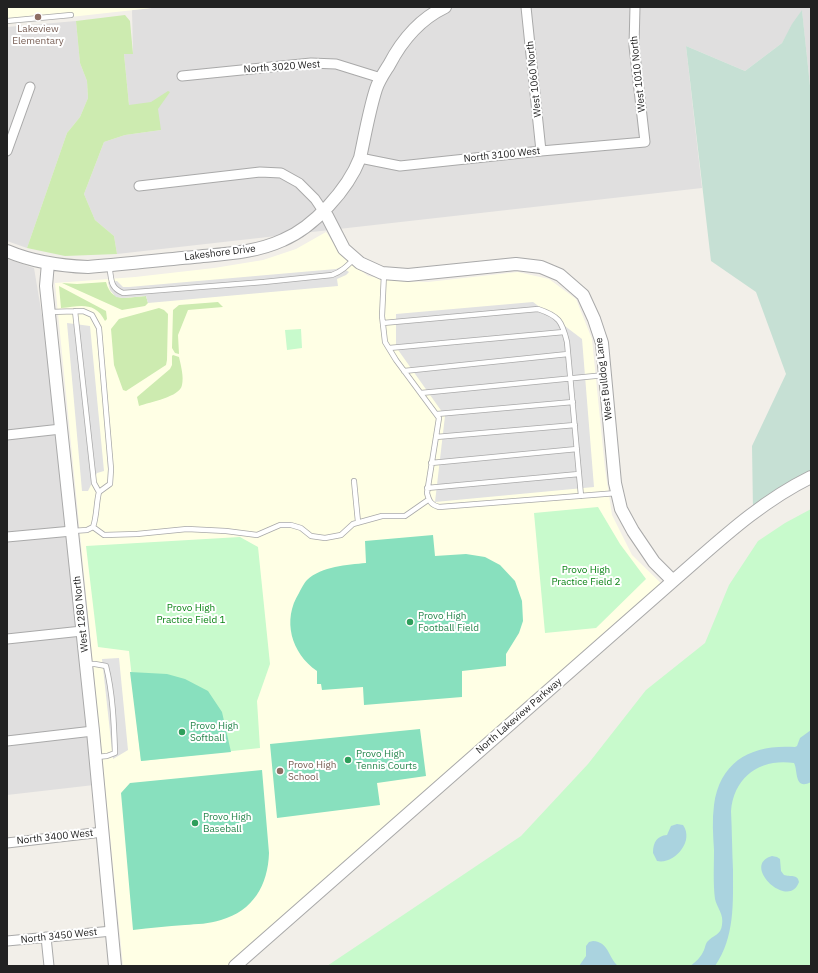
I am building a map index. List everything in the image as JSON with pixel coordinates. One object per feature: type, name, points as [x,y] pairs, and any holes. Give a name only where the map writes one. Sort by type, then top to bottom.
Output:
[{"type":"street","name":"Lakeshore Drive","points":[[7,251],[22,257],[48,263],[65,266],[88,267],[257,249],[284,240],[305,226],[334,200],[356,168],[360,158],[376,89],[381,78],[397,50],[411,33],[424,19],[444,7]]},
{"type":"street","name":"West 1060 North","points":[[526,7],[541,151]]},
{"type":"street","name":"West 1010 North","points":[[635,7],[634,46],[645,142]]},
{"type":"street","name":"North 3020 West","points":[[182,76],[311,64],[336,64],[381,78]]},
{"type":"street","points":[[7,151],[30,87]]},
{"type":"street","name":"North 3100 West","points":[[360,158],[400,166],[645,142]]},
{"type":"street","points":[[139,186],[260,172],[281,173],[299,183],[315,199],[323,211]]},
{"type":"street","name":"West Bulldog Lane","points":[[323,211],[344,249],[360,263],[384,273],[408,275],[516,264],[541,267],[560,275],[583,295],[594,319],[602,343],[615,483],[621,509],[633,531],[654,562],[673,581]]},
{"type":"street","name":"West 1280 North","points":[[48,263],[46,286],[96,757],[115,966]]},
{"type":"street","points":[[7,435],[61,429]]},
{"type":"street","name":"North Lakeview Parkway","points":[[235,966],[755,510],[782,492],[811,477]]},
{"type":"street","points":[[7,538],[72,531]]},
{"type":"street","points":[[7,639],[82,631]]},
{"type":"street","points":[[7,741],[93,731]]},
{"type":"street","name":"North 3400 West","points":[[7,843],[103,832]]},
{"type":"street","name":"North 3450 West","points":[[7,942],[112,931]]},
{"type":"street","points":[[46,937],[49,966]]},
{"type":"lane","points":[[7,21],[71,15]]},
{"type":"lane","points":[[109,265],[113,286],[115,289],[123,293],[332,275],[337,274],[347,267],[355,258]]},
{"type":"lane","points":[[384,273],[383,323],[385,342],[404,371],[439,418],[427,488],[428,500],[434,506],[439,507],[617,493]]},
{"type":"lane","points":[[383,323],[538,309],[556,317],[564,332],[568,354],[581,496]]},
{"type":"lane","points":[[72,531],[87,530],[93,527],[97,517],[96,506],[99,492],[94,483],[75,311]]},
{"type":"lane","points":[[49,312],[83,311],[92,315],[99,328],[111,469],[110,484],[99,492]]},
{"type":"lane","points":[[389,348],[564,332]]},
{"type":"lane","points":[[404,371],[568,354]]},
{"type":"lane","points":[[421,394],[605,375]]},
{"type":"lane","points":[[437,414],[573,402]]},
{"type":"lane","points":[[436,437],[575,425]]},
{"type":"lane","points":[[431,463],[577,450]]},
{"type":"lane","points":[[427,488],[579,474]]},
{"type":"lane","points":[[354,481],[358,522]]},
{"type":"lane","points":[[93,527],[104,535],[137,534],[187,529],[226,531],[257,535],[280,525],[291,525],[301,528],[311,536],[325,538],[341,535],[353,524],[358,522],[382,516],[405,516],[428,500]]},
{"type":"lane","points":[[86,664],[106,666],[114,732],[115,753],[107,756],[96,757]]},
{"type":"shaded area","name":"Lakeview Elementary","points":[[7,7],[161,7],[7,24]]},
{"type":"shaded area","points":[[161,7],[811,7],[811,95],[802,11],[782,43],[745,71],[686,46],[702,188],[117,254],[114,236],[95,220],[84,194],[104,142],[125,135],[161,130],[129,105],[124,54],[133,54],[132,10]]},
{"type":"shaded area","points":[[802,10],[811,95],[811,482],[753,511],[752,446],[786,374],[756,292],[711,261],[686,46],[745,71],[782,43],[792,24]]},
{"type":"shaded area","points":[[76,21],[80,63],[87,81],[88,98],[80,117],[67,133],[27,248],[7,241],[7,27]]},
{"type":"shaded area","name":"Provo High School","points":[[326,232],[342,255],[368,276],[396,281],[428,282],[518,272],[549,279],[576,299],[592,339],[605,469],[612,515],[632,555],[669,591],[229,966],[123,966],[55,283],[135,277],[214,268],[263,260],[296,249]]},
{"type":"shaded area","points":[[7,259],[34,268],[61,429],[94,785],[7,795]]},
{"type":"shaded area","points":[[341,267],[349,272],[337,279],[338,286],[148,303],[146,296],[123,298],[116,297],[110,290],[108,282],[117,281],[123,287],[129,287],[336,269]]},
{"type":"shaded area","points":[[533,302],[582,339],[594,487],[435,502],[445,416],[396,347],[396,314]]},
{"type":"shaded area","points":[[67,323],[90,326],[104,471],[97,473],[88,491],[82,491]]},
{"type":"shaded area","points":[[119,658],[128,750],[113,759],[102,659]]},
{"type":"green space","points":[[125,15],[130,21],[133,54],[124,54],[129,105],[151,102],[168,91],[170,92],[158,109],[161,130],[125,135],[104,142],[84,194],[95,220],[114,236],[117,254],[65,256],[27,248],[67,133],[80,117],[88,98],[87,81],[80,63],[76,21]]},
{"type":"green space","points":[[106,282],[112,294],[122,298],[146,296],[148,303],[145,306],[122,310],[62,283],[77,284]]},
{"type":"green space","points":[[59,286],[106,311],[107,319],[105,321],[97,310],[86,306],[61,308]]},
{"type":"green space","points":[[218,302],[223,307],[188,310],[178,335],[179,354],[175,353],[172,348],[173,310],[179,305]]},
{"type":"green space","points":[[159,308],[168,314],[166,365],[126,391],[123,390],[114,365],[111,329],[119,319]]},
{"type":"green space","points":[[301,329],[302,348],[287,350],[285,330]]},
{"type":"green space","points":[[173,355],[179,357],[183,382],[180,389],[170,396],[139,406],[137,397],[170,369]]},
{"type":"green space","name":"Provo High Practice Field 2","points":[[598,507],[620,544],[646,579],[596,628],[545,633],[534,513]]},
{"type":"green space","points":[[811,509],[811,966],[327,966],[521,836],[588,764],[646,690],[705,643],[729,585],[758,541],[785,523]]},
{"type":"green space","points":[[433,535],[435,556],[466,554],[485,557],[500,565],[515,581],[522,601],[523,621],[519,633],[506,654],[506,666],[462,671],[462,697],[364,705],[363,687],[322,690],[321,684],[317,684],[317,671],[308,664],[295,646],[290,625],[294,603],[307,580],[313,575],[327,569],[366,563],[365,541]]},
{"type":"green space","name":"Provo High Practice Field 1","points":[[240,537],[258,547],[270,664],[257,701],[260,748],[141,761],[129,651],[98,647],[86,546]]},
{"type":"green space","name":"Provo High Softball","points":[[130,672],[167,674],[185,679],[208,691],[222,712],[231,752],[141,761]]},
{"type":"green space","name":"Provo High Tennis Courts","points":[[420,729],[426,776],[377,783],[380,805],[277,818],[270,744]]},
{"type":"green space","name":"Provo High Baseball","points":[[262,770],[269,853],[266,876],[257,895],[242,910],[232,916],[216,921],[203,924],[165,926],[133,930],[121,793],[130,783]]},
{"type":"water","points":[[811,730],[811,782],[802,784],[799,782],[794,763],[782,762],[771,763],[751,772],[737,788],[731,811],[733,907],[729,932],[722,955],[715,966],[690,966],[700,957],[707,942],[720,931],[722,925],[722,918],[714,893],[713,822],[717,789],[723,777],[731,766],[752,752],[765,748],[795,747],[797,746],[800,738]]},
{"type":"water","points":[[677,824],[683,825],[686,832],[684,845],[675,856],[670,859],[657,861],[653,853],[656,840],[667,835],[671,826]]},
{"type":"water","points":[[772,856],[780,859],[781,871],[784,875],[798,879],[799,882],[794,890],[786,891],[778,889],[764,876],[761,868],[764,861]]},
{"type":"water","points":[[593,941],[602,944],[605,947],[618,966],[579,966],[586,956],[586,946],[589,942]]},
{"type":"place","name":"Lakeview Elementary","points":[[38,17]]},
{"type":"place","name":"Provo High Football Field","points":[[410,622]]},
{"type":"place","name":"Provo High Softball","points":[[182,732]]},
{"type":"place","name":"Provo High Tennis Courts","points":[[348,760]]},
{"type":"place","name":"Provo High School","points":[[280,771]]},
{"type":"place","name":"Provo High Baseball","points":[[195,823]]}]
